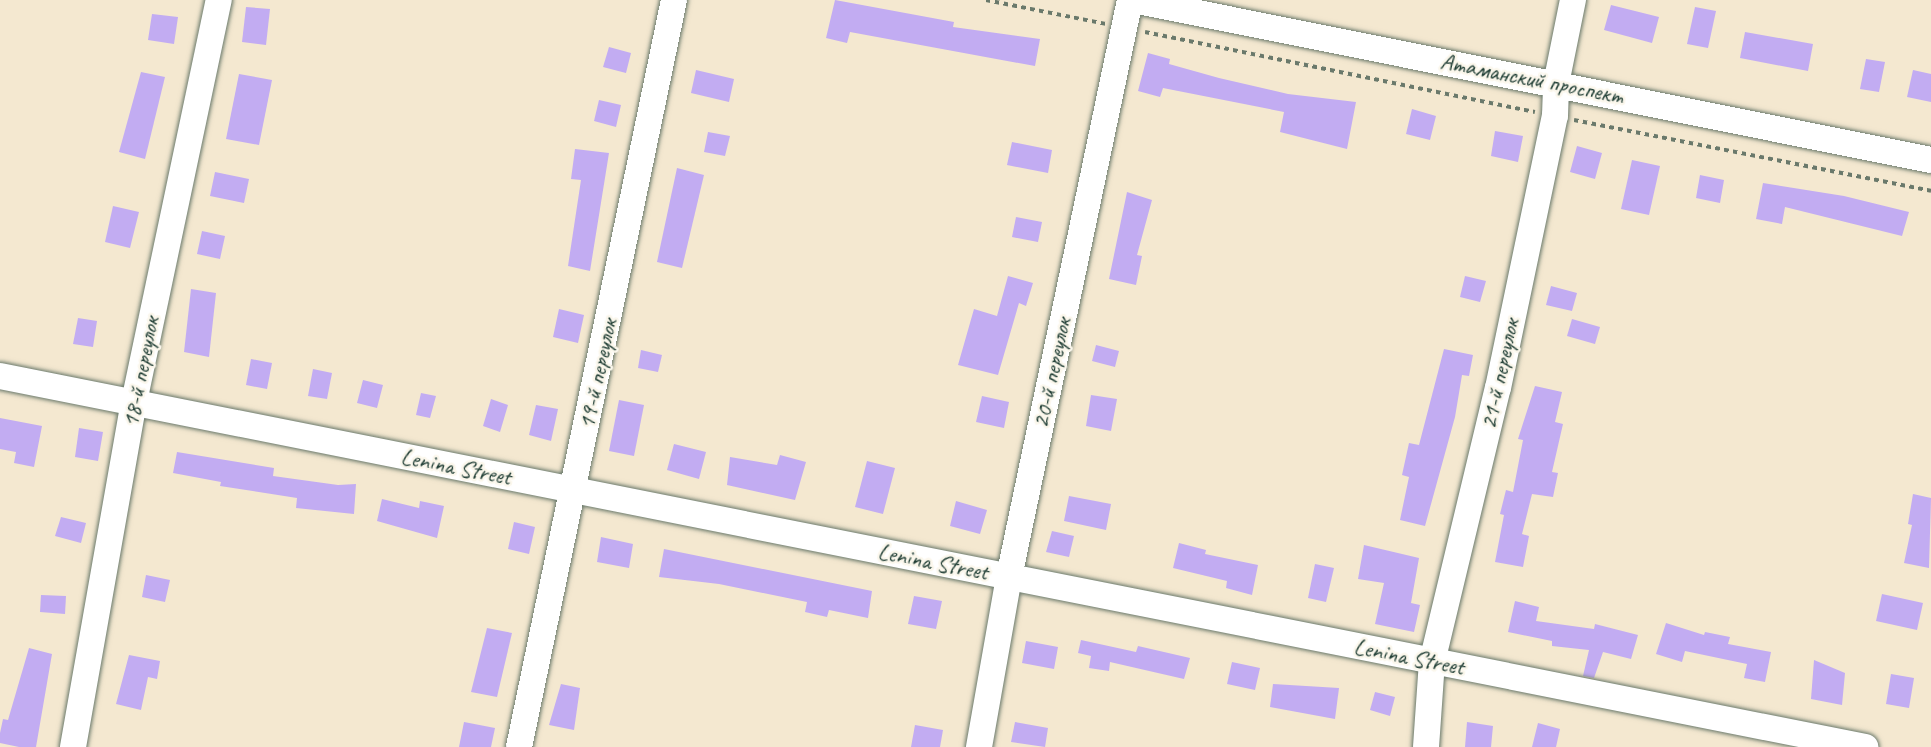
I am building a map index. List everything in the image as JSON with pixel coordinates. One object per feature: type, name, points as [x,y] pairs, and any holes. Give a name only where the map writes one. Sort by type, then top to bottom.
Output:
[{"type":"street","name":"18-й переулок","points":[[73,747],[134,402],[219,0]]},
{"type":"street","name":"19-й переулок","points":[[519,747],[574,491],[674,0]]},
{"type":"street","name":"20-й переулок","points":[[979,747],[1010,577],[1131,0]]},
{"type":"street","name":"Атаманский проспект","points":[[1131,0],[1931,160]]},
{"type":"street","name":"21-й переулок","points":[[1426,747],[1432,662],[1498,388],[1555,116],[1556,84],[1573,0]]},
{"type":"street","name":"Lenina Street","points":[[0,376],[1865,747]]},
{"type":"path","points":[[986,0],[1931,191]]},
{"type":"building","points":[[835,0],[954,22],[953,27],[1040,39],[1035,66],[850,32],[847,43],[826,38]]},
{"type":"building","points":[[1611,5],[1659,17],[1652,43],[1604,30]]},
{"type":"building","points":[[246,7],[270,9],[266,45],[242,42]]},
{"type":"building","points":[[1695,7],[1716,11],[1708,48],[1687,44]]},
{"type":"building","points":[[152,14],[178,17],[174,44],[148,40]]},
{"type":"building","points":[[1745,32],[1813,44],[1808,71],[1740,58]]},
{"type":"building","points":[[609,47],[631,53],[626,73],[603,67]]},
{"type":"building","points":[[1148,53],[1170,59],[1169,64],[1219,78],[1288,94],[1356,102],[1347,149],[1280,132],[1284,112],[1163,88],[1160,97],[1138,91]]},
{"type":"building","points":[[1866,59],[1885,62],[1879,92],[1860,89]]},
{"type":"building","points":[[696,70],[734,79],[729,102],[691,93]]},
{"type":"building","points":[[1913,70],[1931,74],[1931,102],[1907,97]]},
{"type":"building","points":[[141,72],[165,77],[145,159],[119,152]]},
{"type":"building","points":[[239,74],[272,80],[259,145],[226,139]]},
{"type":"building","points":[[599,100],[621,105],[616,127],[594,121]]},
{"type":"building","points":[[1412,109],[1436,116],[1430,140],[1406,134]]},
{"type":"building","points":[[1495,131],[1523,136],[1518,162],[1491,156]]},
{"type":"building","points":[[708,132],[730,136],[725,156],[704,152]]},
{"type":"building","points":[[1012,142],[1052,150],[1048,173],[1007,165]]},
{"type":"building","points":[[1577,146],[1602,153],[1595,179],[1570,172]]},
{"type":"building","points":[[575,149],[609,153],[590,271],[568,266],[581,180],[571,179]]},
{"type":"building","points":[[1632,160],[1660,166],[1649,215],[1621,209]]},
{"type":"building","points":[[677,168],[704,175],[682,268],[657,262]]},
{"type":"building","points":[[215,172],[249,179],[244,203],[210,196]]},
{"type":"building","points":[[1700,175],[1724,180],[1720,203],[1696,198]]},
{"type":"building","points":[[1763,183],[1844,196],[1909,212],[1902,236],[1785,207],[1782,224],[1756,219]]},
{"type":"building","points":[[1127,192],[1152,200],[1137,255],[1142,256],[1136,285],[1109,279]]},
{"type":"building","points":[[113,206],[139,212],[130,248],[105,242]]},
{"type":"building","points":[[1016,217],[1042,222],[1038,242],[1012,237]]},
{"type":"building","points":[[202,231],[225,236],[220,259],[197,254]]},
{"type":"building","points":[[1008,276],[1033,283],[1026,306],[1019,303],[998,375],[958,365],[974,309],[997,316]]},
{"type":"building","points":[[1465,276],[1486,281],[1480,302],[1460,297]]},
{"type":"building","points":[[1551,286],[1577,293],[1572,311],[1546,305]]},
{"type":"building","points":[[191,289],[216,293],[209,357],[184,352]]},
{"type":"building","points":[[559,309],[584,315],[578,343],[553,337]]},
{"type":"building","points":[[78,318],[97,321],[93,347],[73,344]]},
{"type":"building","points":[[1572,319],[1600,327],[1595,344],[1567,336]]},
{"type":"building","points":[[1096,345],[1119,351],[1115,367],[1092,361]]},
{"type":"building","points":[[1444,349],[1473,355],[1469,376],[1462,375],[1455,417],[1425,526],[1400,520],[1409,477],[1402,475],[1409,443],[1419,445]]},
{"type":"building","points":[[641,350],[662,355],[658,372],[638,368]]},
{"type":"building","points":[[251,359],[272,363],[267,389],[246,385]]},
{"type":"building","points":[[313,369],[332,373],[327,399],[308,396]]},
{"type":"building","points":[[363,380],[383,385],[377,408],[357,403]]},
{"type":"building","points":[[1535,386],[1562,392],[1555,422],[1563,424],[1552,472],[1558,473],[1553,497],[1532,494],[1522,534],[1529,536],[1523,567],[1495,562],[1504,515],[1500,514],[1506,490],[1513,492],[1523,440],[1518,439]]},
{"type":"building","points":[[421,393],[436,396],[430,418],[416,415]]},
{"type":"building","points":[[1091,395],[1117,399],[1111,431],[1086,426]]},
{"type":"building","points":[[982,396],[1009,402],[1004,428],[976,422]]},
{"type":"building","points":[[491,399],[508,405],[500,432],[483,426]]},
{"type":"building","points":[[619,400],[644,405],[634,456],[609,451]]},
{"type":"building","points":[[536,405],[558,409],[551,441],[529,435]]},
{"type":"building","points":[[0,418],[42,426],[34,467],[14,463],[16,452],[0,449]]},
{"type":"building","points":[[79,428],[103,432],[98,461],[75,457]]},
{"type":"building","points":[[674,444],[706,452],[699,479],[667,470]]},
{"type":"building","points":[[177,452],[274,468],[273,476],[338,485],[356,484],[354,514],[296,508],[297,498],[220,486],[221,482],[173,473]]},
{"type":"building","points":[[780,455],[806,462],[795,500],[727,485],[730,457],[777,465]]},
{"type":"building","points":[[867,461],[895,468],[883,514],[855,507]]},
{"type":"building","points":[[1913,494],[1931,498],[1929,568],[1904,563],[1912,525],[1908,524]]},
{"type":"building","points":[[1069,496],[1111,504],[1106,530],[1064,521]]},
{"type":"building","points":[[382,499],[419,508],[420,501],[444,506],[437,538],[377,521]]},
{"type":"building","points":[[956,501],[987,510],[980,534],[950,526]]},
{"type":"building","points":[[61,517],[86,523],[81,543],[55,536]]},
{"type":"building","points":[[514,522],[535,527],[529,554],[508,549]]},
{"type":"building","points":[[1052,531],[1074,536],[1069,557],[1046,552]]},
{"type":"building","points":[[601,537],[633,544],[629,568],[597,562]]},
{"type":"building","points":[[1179,543],[1206,550],[1205,554],[1258,565],[1252,595],[1226,588],[1227,581],[1173,568]]},
{"type":"building","points":[[1364,545],[1419,558],[1411,603],[1420,605],[1414,632],[1375,624],[1384,583],[1358,579]]},
{"type":"building","points":[[664,549],[872,591],[868,618],[829,610],[827,617],[805,612],[807,602],[719,584],[659,577]]},
{"type":"building","points":[[1315,564],[1334,568],[1326,602],[1308,598]]},
{"type":"building","points":[[146,575],[170,580],[165,602],[142,597]]},
{"type":"building","points":[[1882,594],[1923,603],[1917,630],[1876,621]]},
{"type":"building","points":[[41,595],[66,596],[65,614],[40,612]]},
{"type":"building","points":[[914,596],[942,601],[936,629],[908,624]]},
{"type":"building","points":[[1515,601],[1539,607],[1536,621],[1594,629],[1595,624],[1638,635],[1631,659],[1603,652],[1594,678],[1583,676],[1589,650],[1552,646],[1552,641],[1508,632]]},
{"type":"building","points":[[1666,623],[1704,635],[1705,632],[1730,637],[1728,644],[1771,652],[1765,682],[1744,678],[1747,664],[1685,651],[1682,662],[1656,654]]},
{"type":"building","points":[[487,628],[512,633],[497,697],[471,692]]},
{"type":"building","points":[[1081,640],[1136,652],[1138,646],[1190,658],[1184,679],[1110,662],[1109,671],[1089,668],[1091,656],[1078,653]]},
{"type":"building","points":[[1026,641],[1058,647],[1054,669],[1022,663]]},
{"type":"building","points":[[29,648],[52,654],[36,747],[19,747],[0,743],[0,733],[3,719],[8,720]]},
{"type":"building","points":[[129,655],[160,661],[157,679],[148,677],[141,710],[116,704]]},
{"type":"building","points":[[1814,660],[1845,673],[1842,705],[1811,699]]},
{"type":"building","points":[[1232,662],[1260,668],[1255,690],[1227,684]]},
{"type":"building","points":[[1891,674],[1914,678],[1909,708],[1886,704]]},
{"type":"building","points":[[561,684],[580,688],[574,730],[549,725]]},
{"type":"building","points":[[1273,684],[1339,688],[1335,719],[1270,707]]},
{"type":"building","points":[[1375,692],[1395,697],[1390,716],[1370,710]]},
{"type":"building","points":[[464,722],[495,728],[491,747],[459,747]]},
{"type":"building","points":[[1015,722],[1048,728],[1045,747],[1011,742]]},
{"type":"building","points":[[1467,722],[1493,726],[1491,747],[1465,747]]},
{"type":"building","points":[[1538,723],[1560,729],[1556,747],[1532,747]]},
{"type":"building","points":[[915,725],[943,730],[940,747],[911,747]]}]
